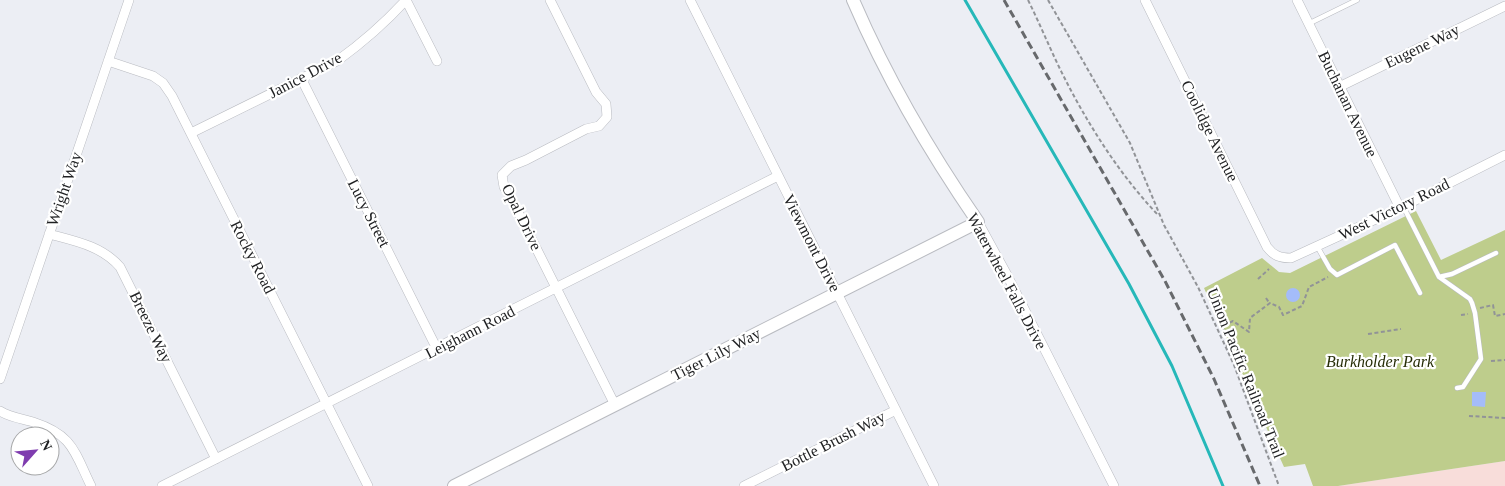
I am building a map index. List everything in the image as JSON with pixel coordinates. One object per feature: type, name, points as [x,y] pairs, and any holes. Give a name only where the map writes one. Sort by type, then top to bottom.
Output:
[{"type":"street","name":"Wright Way","points":[[0,379],[129,0]]},
{"type":"street","points":[[406,0],[437,61]]},
{"type":"street","name":"Janice Drive","points":[[191,133],[336,61],[354,49],[386,21],[406,0]]},
{"type":"street","name":"Opal Drive","points":[[550,0],[596,92],[606,104],[608,117],[599,126],[586,129],[511,166],[502,175],[504,187],[615,405]]},
{"type":"street","name":"Viewmont Drive","points":[[690,0],[934,486]]},
{"type":"street","name":"Waterwheel Falls Drive","points":[[853,0],[870,39],[909,114],[944,172],[978,222],[999,259],[1114,486]]},
{"type":"street","name":"Coolidge Avenue","points":[[1145,0],[1267,247],[1272,254],[1280,258]]},
{"type":"street","name":"Buchanan Avenue","points":[[1296,0],[1401,207]]},
{"type":"street","name":"Eugene Way","points":[[1340,87],[1505,6]]},
{"type":"street","name":"Rocky Road","points":[[108,61],[153,76],[163,83],[172,96],[368,486]]},
{"type":"street","name":"Lucy Street","points":[[301,78],[437,349]]},
{"type":"street","name":"West Victory Road","points":[[1280,258],[1291,258],[1317,246],[1401,207],[1505,154]]},
{"type":"street","name":"Leighann Road","points":[[162,486],[778,176]]},
{"type":"street","name":"Tiger Lily Way","points":[[454,486],[978,222]]},
{"type":"street","name":"Breeze Way","points":[[49,234],[101,251],[120,266],[216,459]]},
{"type":"street","name":"Bottle Brush Way","points":[[744,486],[896,410]]},
{"type":"street","points":[[0,411],[42,425],[61,435],[72,448],[91,486]]},
{"type":"lane","points":[[1308,24],[1357,0]]},
{"type":"lane","points":[[1401,207],[1439,276],[1470,299],[1475,313],[1481,359],[1463,387],[1457,388]]},
{"type":"lane","points":[[1317,246],[1337,275],[1395,245],[1420,293]]},
{"type":"lane","points":[[1439,276],[1452,274],[1496,253]]},
{"type":"path","name":"Union Pacific Railroad Trail","points":[[1028,0],[1062,73],[1100,139],[1144,199],[1161,217]]},
{"type":"path","name":"Union Pacific Railroad Trail","points":[[1048,0],[1130,143],[1161,217],[1198,287],[1225,346],[1279,486]]},
{"type":"path","points":[[1258,280],[1270,269]]},
{"type":"path","points":[[1225,346],[1230,344],[1222,326],[1233,321],[1249,332],[1250,318],[1270,304],[1276,305],[1283,315],[1302,306],[1309,287],[1334,273]]},
{"type":"path","points":[[1266,298],[1270,304]]},
{"type":"path","points":[[1461,315],[1479,312],[1478,308],[1493,305],[1495,316],[1505,314]]},
{"type":"path","points":[[1368,334],[1401,329]]},
{"type":"path","points":[[1491,361],[1505,360]]},
{"type":"path","points":[[1469,416],[1505,418]]},
{"type":"shaded area","points":[[1505,461],[1505,486],[1338,486]]},
{"type":"green space","name":"Burkholder Park","points":[[1416,211],[1441,260],[1505,230],[1505,461],[1338,486],[1313,486],[1305,464],[1284,467],[1204,288],[1262,258],[1279,272],[1290,273]]},
{"type":"building","points":[[1290,288],[1296,288],[1300,295],[1296,302],[1290,302],[1286,298],[1286,292]]},
{"type":"building","points":[[1472,392],[1486,392],[1485,407],[1472,406]]},
{"type":"waterway","points":[[965,0],[1129,284],[1172,366],[1223,486]]},
{"type":"railway","points":[[1004,0],[1165,281],[1214,379],[1260,486]]}]
